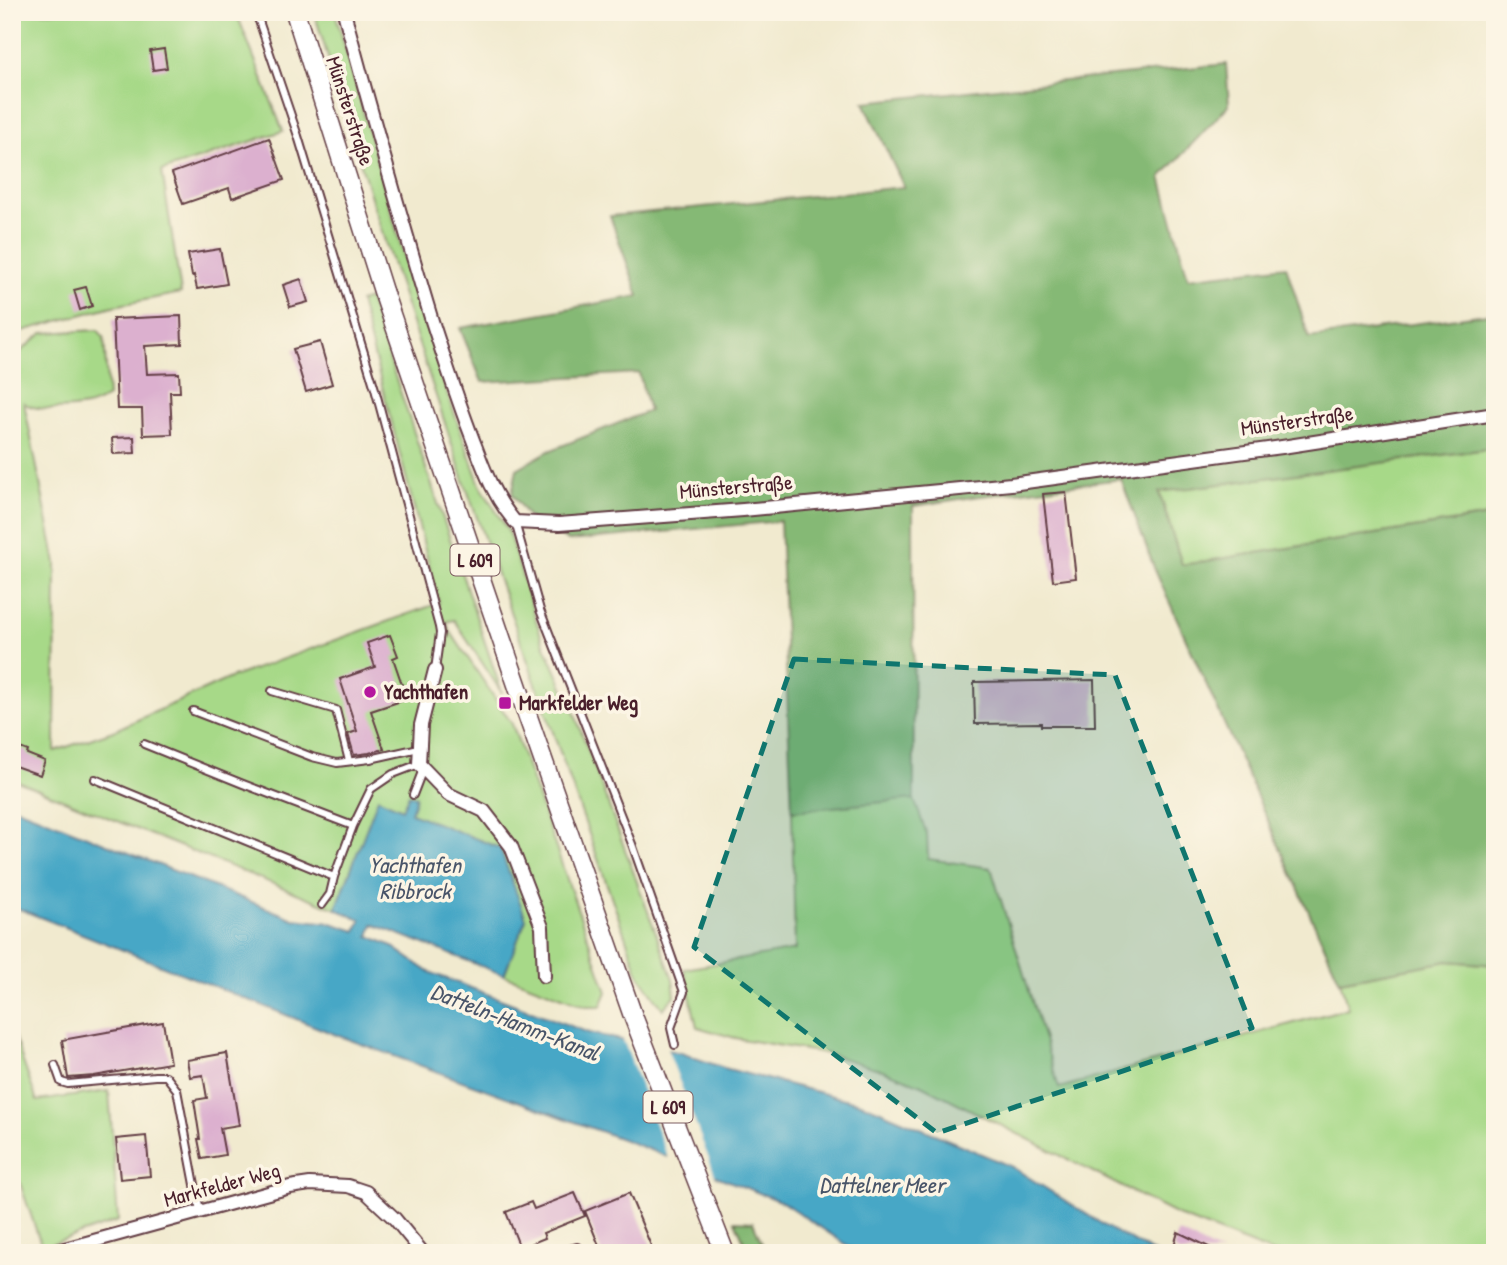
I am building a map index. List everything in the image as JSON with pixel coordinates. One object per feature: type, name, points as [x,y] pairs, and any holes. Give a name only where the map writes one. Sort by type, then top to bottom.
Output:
[{"type":"main road","name":"Münsterstraße","points":[[295,12],[383,292],[528,717],[634,1016],[725,1253]]},
{"type":"street","name":"Münsterstraße","points":[[344,12],[451,381],[489,482],[501,505],[515,522],[559,524],[730,511],[1011,484],[1282,447],[1495,414]]},
{"type":"street","points":[[435,670],[421,725],[421,766],[447,794],[484,811],[511,846],[542,927],[544,976]]},
{"type":"street","name":"Markfelder Weg","points":[[50,1253],[290,1186],[310,1184],[348,1186],[366,1192],[395,1219],[423,1253]]},
{"type":"lane","points":[[254,12],[299,136],[375,389],[439,627],[435,670]]},
{"type":"lane","points":[[515,522],[540,610],[632,845],[684,992],[671,1028],[675,1045]]},
{"type":"lane","points":[[272,691],[336,710],[349,761]]},
{"type":"lane","points":[[193,711],[312,757],[337,763],[419,748]]},
{"type":"lane","points":[[144,744],[353,826]]},
{"type":"lane","points":[[322,905],[330,894],[353,826],[371,789],[393,774],[421,766]]},
{"type":"lane","points":[[413,795],[421,766]]},
{"type":"lane","points":[[95,779],[334,877]]},
{"type":"lane","points":[[55,1065],[61,1082],[68,1084],[155,1076],[166,1076],[173,1083],[182,1110],[200,1211]]},
{"type":"lane","points":[[554,1253],[577,1247],[589,1253]]},
{"type":"highlighted area","points":[[794,659],[1115,675],[1252,1028],[937,1133],[694,947]]},
{"type":"green space","points":[[12,12],[236,12],[283,131],[162,171],[181,293],[109,307],[12,334]]},
{"type":"green space","points":[[314,12],[335,12],[400,243],[444,384],[480,485],[508,531],[542,639],[574,712],[673,979],[675,996],[663,1009],[639,975],[465,484],[379,223]]},
{"type":"green space","points":[[1226,64],[1229,105],[1161,177],[1188,278],[1286,266],[1309,338],[1495,313],[1495,448],[1159,492],[1182,565],[1495,515],[1495,965],[1448,961],[1340,981],[1155,570],[1121,479],[913,506],[914,799],[792,811],[780,521],[568,541],[529,518],[512,494],[517,469],[549,451],[649,411],[639,373],[482,382],[460,328],[639,296],[610,216],[904,187],[864,102]]},
{"type":"green space","points":[[369,299],[502,693],[454,620],[446,622],[512,724],[607,992],[601,1006],[586,1006],[504,975],[526,919],[410,813],[416,797],[403,809],[378,799],[336,909],[12,779],[12,347],[16,362],[21,351],[43,333],[98,330],[104,338],[108,397],[89,405],[63,409],[36,408],[24,403],[56,563],[55,751],[113,731],[230,678],[439,603],[360,302]]},
{"type":"green space","points":[[1495,448],[1495,515],[1182,565],[1159,491]]},
{"type":"green space","points":[[914,799],[927,835],[928,859],[991,868],[1059,1088],[1348,1008],[1340,981],[1448,961],[1495,965],[1495,1253],[1273,1253],[1181,1217],[922,1085],[829,1054],[735,1038],[697,1027],[684,969],[795,950],[792,811]]},
{"type":"green space","points":[[12,1031],[37,1101],[109,1091],[118,1221],[42,1247],[12,1160]]},
{"type":"green space","points":[[735,1221],[753,1222],[766,1253],[749,1253]]},
{"type":"water","name":"Dattelner Meer","points":[[409,794],[416,796],[411,813],[500,848],[526,919],[504,975],[373,924],[369,936],[390,945],[429,972],[589,1033],[681,1053],[724,1068],[864,1104],[1012,1167],[1113,1231],[1155,1253],[859,1253],[782,1202],[627,1141],[334,1034],[12,906],[12,806],[294,919],[331,923],[356,931],[361,920],[336,909],[378,798],[402,809]]},
{"type":"pier","points":[[622,1037],[666,1046],[717,1180],[669,1161]]},
{"type":"building","points":[[164,49],[167,68],[153,70],[150,51]]},
{"type":"building","points":[[269,138],[284,180],[232,198],[229,188],[183,204],[172,173]]},
{"type":"building","points":[[220,249],[227,284],[197,289],[188,254]]},
{"type":"building","points":[[301,279],[308,302],[290,307],[283,285]]},
{"type":"building","points":[[86,287],[92,306],[80,310],[74,290]]},
{"type":"building","points":[[181,316],[182,344],[145,346],[147,374],[179,373],[180,392],[170,392],[172,434],[143,435],[142,409],[117,409],[113,319]]},
{"type":"building","points":[[320,342],[332,384],[306,392],[293,349]]},
{"type":"building","points":[[134,437],[135,453],[113,454],[112,438]]},
{"type":"building","points":[[1066,492],[1076,578],[1053,581],[1043,494]]},
{"type":"building","points":[[390,635],[398,656],[393,658],[407,699],[371,711],[384,749],[354,755],[348,734],[357,731],[340,679],[375,667],[367,643]]},
{"type":"building","points":[[1094,680],[1095,726],[975,724],[974,682]]},
{"type":"building","points":[[12,745],[45,761],[40,775],[12,765]]},
{"type":"building","points":[[163,1022],[170,1063],[68,1078],[62,1040]]},
{"type":"building","points":[[227,1053],[239,1125],[220,1128],[225,1155],[202,1159],[194,1100],[207,1098],[203,1075],[190,1077],[187,1060]]},
{"type":"building","points":[[146,1136],[150,1176],[120,1179],[116,1139]]},
{"type":"building","points":[[575,1193],[585,1216],[543,1233],[545,1238],[520,1248],[506,1212],[531,1202],[534,1209]]},
{"type":"building","points":[[629,1193],[654,1253],[602,1253],[585,1211]]},
{"type":"building","points":[[1178,1232],[1221,1253],[1181,1253],[1173,1249]]},
{"type":"place","name":"Yachthafen","points":[[370,692]]},
{"type":"place","name":"Markfelder Weg","points":[[505,703]]},
{"type":"water label","name":"Yachthafen Ribbrock","points":[[415,878]]},
{"type":"water label","name":"Datteln-Hamm-Kanal","points":[[515,1022]]}]
